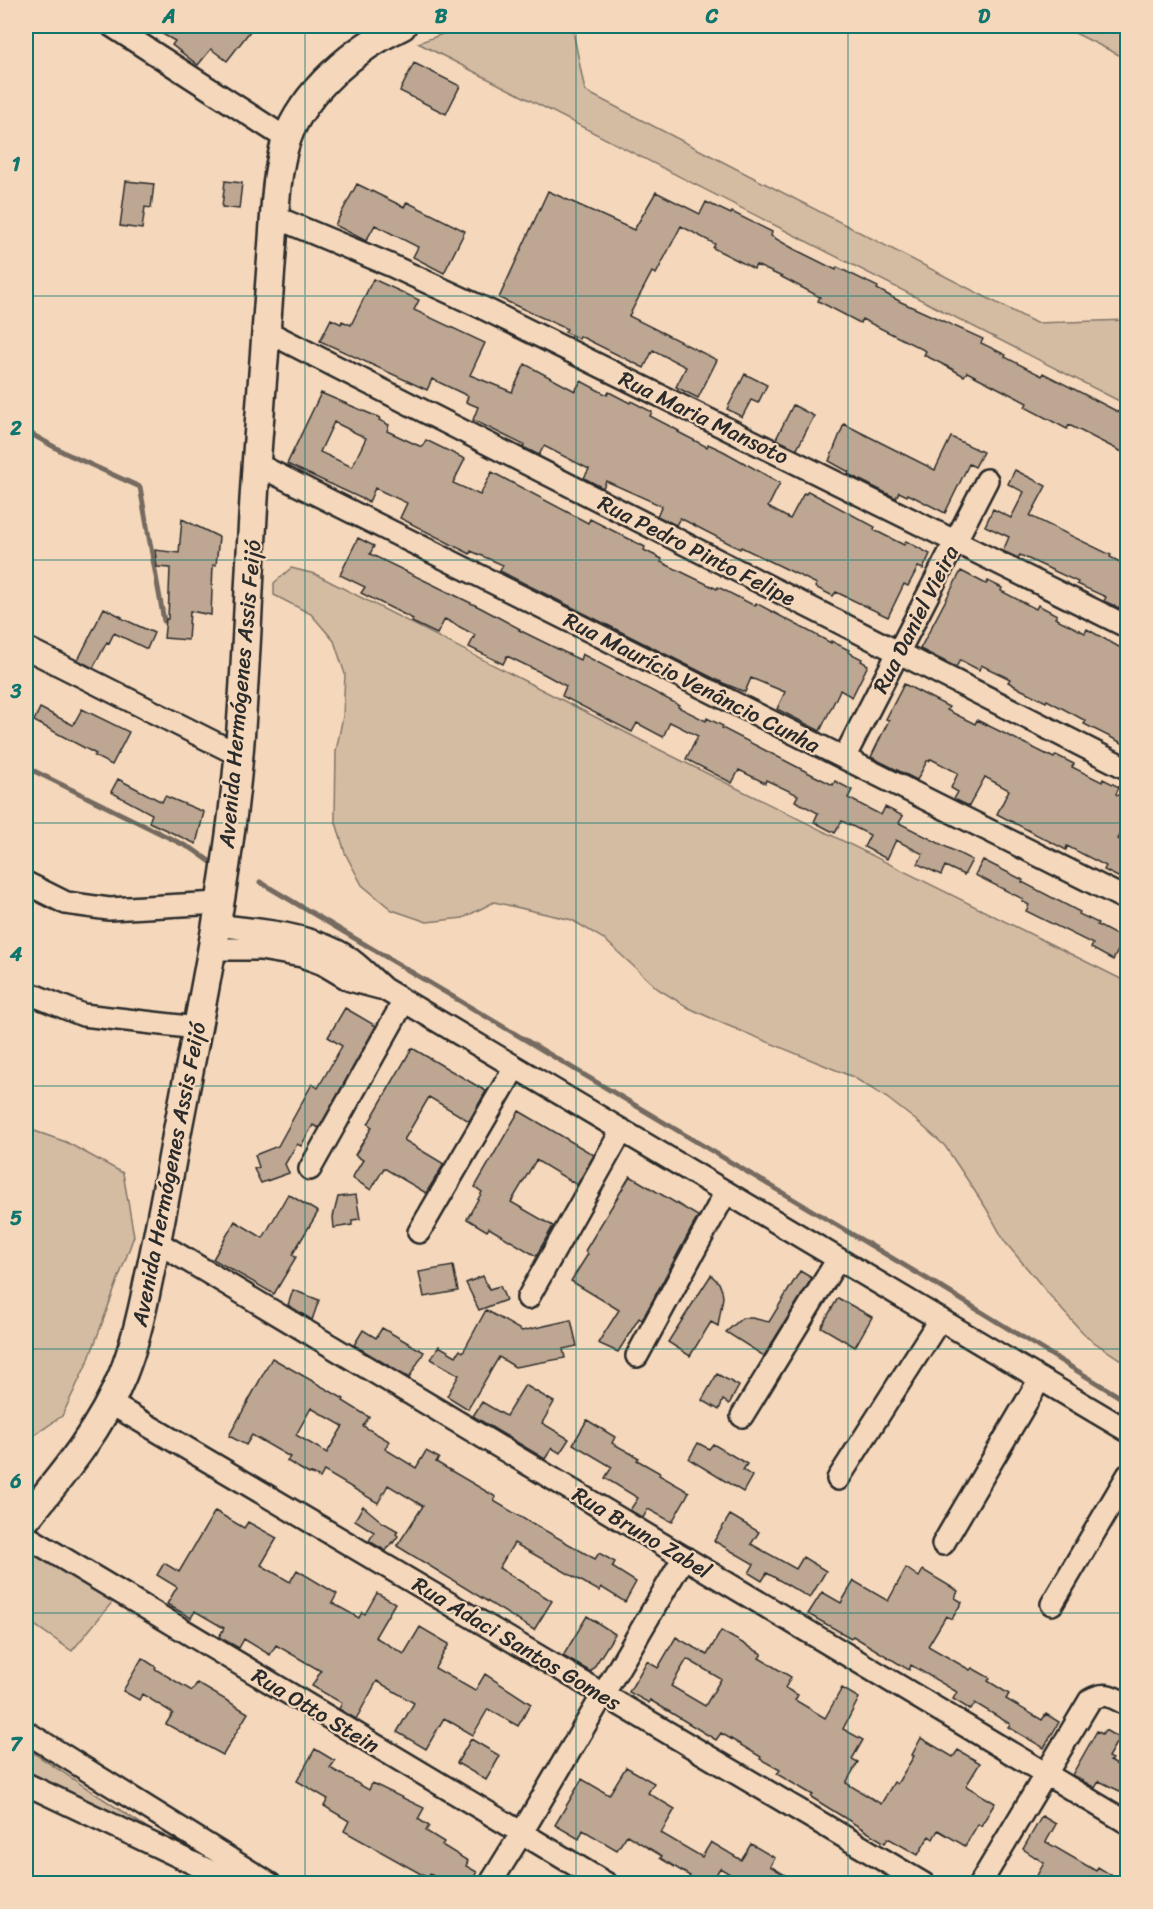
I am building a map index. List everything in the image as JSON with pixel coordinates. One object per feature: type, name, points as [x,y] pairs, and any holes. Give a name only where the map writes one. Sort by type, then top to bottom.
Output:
[{"type":"main road","name":"Avenida Hermógenes Assis Feijó","points":[[26,1519],[67,1470],[110,1403],[123,1376],[138,1334],[157,1242],[215,926],[238,755],[256,464],[275,217],[280,170],[287,139],[310,97],[342,63],[388,32],[402,26]]},
{"type":"street","points":[[112,26],[287,139]]},
{"type":"street","name":"Rua Maria Mansoto","points":[[275,217],[390,265],[483,308],[1128,627]]},
{"type":"street","name":"Rua Pedro Pinto Felipe","points":[[266,331],[1128,769]]},
{"type":"street","name":"Rua Maurício Venâncio Cunha","points":[[256,464],[1128,900]]},
{"type":"street","name":"Rua Daniel Vieira","points":[[844,758],[987,480]]},
{"type":"street","points":[[26,648],[238,755]]},
{"type":"street","points":[[26,883],[66,903],[215,926],[283,933],[312,941],[338,952],[358,965],[384,989],[1128,1431]]},
{"type":"street","points":[[26,992],[83,1015],[197,1028]]},
{"type":"street","points":[[310,1169],[404,1001]]},
{"type":"street","points":[[419,1232],[515,1067]]},
{"type":"street","points":[[528,1298],[622,1130]]},
{"type":"street","points":[[637,1356],[726,1192]]},
{"type":"street","name":"Rua Bruno Zabel","points":[[157,1242],[1128,1823]]},
{"type":"street","points":[[742,1416],[838,1259]]},
{"type":"street","points":[[838,1479],[939,1319]]},
{"type":"street","points":[[943,1544],[1040,1379]]},
{"type":"street","name":"Rua Adaci Santos Gomes","points":[[110,1403],[924,1884]]},
{"type":"street","points":[[1052,1604],[1128,1475]]},
{"type":"street","name":"Rua Otto Stein","points":[[26,1536],[606,1884]]},
{"type":"street","points":[[490,1884],[684,1557]]},
{"type":"street","points":[[980,1884],[1090,1700],[1099,1695],[1110,1695],[1128,1705]]},
{"type":"street","points":[[26,1732],[270,1884]]},
{"type":"street","points":[[26,1784],[237,1884]]},
{"type":"shaded area","points":[[464,26],[572,26],[585,91],[1036,323],[1127,320],[1127,405],[418,43]]},
{"type":"shaded area","points":[[1061,26],[1127,26],[1127,59]]},
{"type":"shaded area","points":[[291,568],[315,574],[670,755],[1127,982],[1127,1364],[1088,1338],[1063,1311],[1005,1242],[986,1208],[945,1146],[887,1098],[853,1077],[689,1008],[658,989],[604,939],[572,920],[494,902],[463,918],[427,922],[392,910],[362,885],[345,853],[335,819],[336,751],[343,716],[345,674],[334,641],[311,614],[274,595],[274,583]]},
{"type":"shaded area","points":[[26,1128],[66,1142],[123,1173],[134,1236],[89,1359],[62,1416],[26,1441]]},
{"type":"shaded area","points":[[26,1544],[114,1600],[72,1651],[26,1619]]},
{"type":"shaded area","points":[[26,1748],[152,1831],[26,1771]]},
{"type":"building","points":[[148,26],[254,26],[227,61],[211,49],[198,65],[172,45],[175,41]]},
{"type":"building","points":[[414,63],[460,86],[446,114],[400,91]]},
{"type":"building","points":[[126,181],[154,184],[151,208],[145,207],[142,229],[120,226]]},
{"type":"building","points":[[225,181],[242,183],[239,209],[222,207]]},
{"type":"building","points":[[357,184],[404,207],[407,202],[465,231],[444,273],[413,257],[418,247],[375,225],[366,241],[335,225]]},
{"type":"building","points":[[548,191],[634,230],[656,192],[700,214],[706,202],[731,214],[732,212],[772,232],[771,236],[794,249],[836,270],[837,267],[878,287],[877,289],[901,302],[983,339],[981,343],[1006,355],[1005,357],[1042,376],[1043,373],[1128,417],[1128,442],[1122,452],[1069,425],[1067,429],[1025,407],[1027,403],[967,372],[964,376],[924,355],[926,351],[862,319],[860,323],[818,301],[820,297],[780,276],[756,265],[754,269],[713,248],[715,244],[681,226],[656,274],[652,272],[629,316],[717,360],[698,398],[676,387],[686,367],[653,350],[644,368],[580,336],[579,339],[565,332],[567,329],[499,298]]},
{"type":"building","points":[[373,279],[419,300],[414,310],[485,343],[470,375],[512,392],[525,364],[575,391],[581,381],[607,395],[609,392],[630,403],[631,401],[652,412],[650,416],[678,432],[707,447],[708,444],[723,451],[780,483],[768,507],[790,519],[804,493],[808,491],[875,527],[874,530],[904,545],[906,541],[930,554],[923,569],[918,567],[908,586],[904,584],[888,617],[836,592],[833,596],[815,587],[817,584],[741,547],[740,549],[680,518],[676,525],[657,516],[662,506],[606,481],[603,488],[584,478],[589,469],[544,446],[539,455],[523,447],[524,445],[473,420],[478,407],[466,402],[468,396],[432,379],[427,390],[320,341],[331,319],[341,324],[342,321],[351,325]]},
{"type":"building","points":[[745,374],[767,385],[758,403],[751,400],[742,417],[727,409]]},
{"type":"building","points":[[321,393],[380,418],[379,420],[389,425],[387,431],[415,444],[422,447],[426,440],[465,459],[453,483],[480,495],[492,472],[588,523],[590,519],[645,547],[644,550],[662,559],[661,562],[755,606],[756,603],[831,643],[831,641],[849,650],[848,652],[868,665],[852,697],[840,690],[820,731],[777,709],[785,692],[751,678],[745,692],[723,683],[500,571],[503,565],[471,551],[470,554],[400,518],[407,503],[375,488],[369,502],[287,464]],"holes":[[[334,422],[366,438],[352,467],[320,452]]]},
{"type":"building","points":[[793,405],[814,416],[797,449],[776,439]]},
{"type":"building","points":[[844,424],[935,470],[951,437],[983,452],[975,467],[969,464],[945,513],[908,494],[907,496],[899,492],[896,498],[848,474],[849,472],[829,461]]},
{"type":"building","points":[[1015,470],[1046,486],[1030,516],[1111,555],[1110,557],[1128,566],[1128,609],[1121,606],[1119,608],[1104,601],[1106,597],[1020,555],[1018,558],[1003,551],[1009,537],[985,526],[993,509],[1011,518],[1024,492],[1008,484]]},
{"type":"building","points":[[182,519],[219,537],[216,565],[213,565],[211,615],[190,611],[188,640],[164,638],[166,619],[168,619],[170,568],[157,567],[155,550],[179,553]]},
{"type":"building","points":[[358,538],[374,546],[370,554],[481,608],[519,630],[580,660],[582,654],[679,705],[678,707],[706,721],[707,718],[723,726],[722,728],[833,785],[835,781],[852,790],[848,798],[881,815],[885,807],[903,816],[899,823],[972,860],[964,875],[945,866],[941,875],[918,864],[923,854],[896,840],[887,859],[864,847],[870,835],[842,821],[835,833],[814,822],[818,813],[795,801],[798,795],[766,780],[765,783],[739,770],[732,783],[686,759],[698,736],[670,722],[663,737],[637,723],[632,732],[562,696],[566,686],[544,674],[507,656],[503,664],[469,647],[475,635],[445,619],[437,634],[412,622],[413,619],[361,593],[365,587],[340,575]]},
{"type":"building","points":[[961,571],[986,584],[988,581],[1002,588],[1001,591],[1036,609],[1038,605],[1057,615],[1055,618],[1085,633],[1087,629],[1128,652],[1128,746],[1084,724],[1086,721],[1047,700],[1046,702],[1020,689],[1008,682],[1010,679],[981,665],[979,670],[960,660],[956,667],[920,649]]},
{"type":"building","points":[[104,608],[154,633],[147,649],[114,633],[93,668],[78,660]]},
{"type":"building","points":[[904,684],[949,707],[947,710],[975,724],[977,720],[1054,758],[1056,755],[1074,764],[1072,767],[1102,782],[1103,779],[1119,787],[1116,794],[1128,799],[1128,821],[1118,839],[1128,844],[1128,882],[1104,870],[1106,866],[1067,846],[1066,850],[997,814],[1009,790],[985,777],[969,806],[954,799],[958,792],[951,788],[958,773],[931,759],[927,761],[917,780],[871,757],[889,720],[886,719]]},
{"type":"building","points":[[40,708],[73,725],[82,709],[129,732],[112,765],[34,721]]},
{"type":"building","points":[[118,779],[162,802],[165,796],[204,812],[196,844],[149,822],[152,814],[111,792]]},
{"type":"building","points":[[983,860],[1023,880],[1022,882],[1080,912],[1079,914],[1124,939],[1113,960],[1091,948],[1093,944],[1026,911],[1029,905],[1022,901],[1023,899],[975,875]]},
{"type":"building","points":[[345,1008],[376,1026],[319,1128],[313,1125],[301,1146],[297,1144],[285,1164],[289,1173],[261,1183],[254,1169],[259,1167],[255,1155],[278,1146],[312,1084],[318,1088],[342,1046],[328,1037]]},
{"type":"building","points":[[412,1048],[486,1091],[469,1121],[429,1097],[404,1140],[444,1164],[426,1193],[384,1168],[371,1190],[352,1178],[363,1160],[355,1155],[372,1127],[368,1124]]},
{"type":"building","points":[[519,1111],[594,1155],[577,1185],[536,1160],[511,1202],[553,1226],[536,1256],[489,1228],[487,1231],[467,1219],[482,1192],[475,1187]]},
{"type":"building","points":[[630,1176],[698,1216],[642,1320],[639,1318],[618,1352],[598,1343],[619,1310],[571,1281],[588,1254],[585,1251]]},
{"type":"building","points":[[288,1194],[318,1212],[292,1255],[296,1257],[274,1294],[213,1259],[235,1221],[263,1238]]},
{"type":"building","points":[[356,1195],[360,1219],[352,1220],[352,1225],[334,1228],[333,1217],[338,1197]]},
{"type":"building","points":[[453,1266],[458,1291],[424,1297],[419,1272]]},
{"type":"building","points":[[800,1271],[812,1278],[764,1356],[726,1332],[742,1318],[769,1322]]},
{"type":"building","points":[[711,1275],[719,1283],[723,1297],[718,1326],[711,1322],[690,1356],[668,1342]]},
{"type":"building","points":[[483,1276],[489,1289],[500,1286],[506,1300],[479,1310],[466,1283]]},
{"type":"building","points":[[293,1290],[319,1300],[312,1320],[288,1305]]},
{"type":"building","points":[[838,1298],[872,1317],[855,1347],[821,1327]]},
{"type":"building","points":[[486,1310],[522,1331],[571,1320],[577,1346],[563,1349],[565,1358],[515,1367],[499,1357],[468,1409],[447,1396],[459,1375],[431,1359],[439,1346],[456,1356],[460,1350],[463,1352]]},
{"type":"building","points":[[382,1328],[424,1352],[409,1378],[354,1345],[363,1330],[376,1338]]},
{"type":"building","points":[[272,1358],[344,1399],[343,1401],[369,1417],[363,1426],[389,1441],[385,1449],[416,1468],[426,1451],[439,1458],[436,1462],[496,1497],[494,1501],[595,1559],[599,1553],[615,1562],[612,1567],[636,1582],[625,1602],[601,1587],[599,1591],[514,1543],[499,1568],[552,1601],[534,1630],[397,1546],[423,1506],[388,1485],[378,1503],[324,1471],[320,1478],[309,1474],[287,1461],[290,1457],[252,1435],[246,1445],[229,1436]],"holes":[[[311,1408],[343,1426],[327,1453],[296,1435]]]},
{"type":"building","points":[[717,1374],[739,1386],[729,1404],[723,1400],[719,1410],[702,1400]]},
{"type":"building","points":[[525,1385],[554,1402],[542,1423],[569,1439],[560,1453],[552,1448],[545,1459],[473,1416],[482,1402],[506,1416]]},
{"type":"building","points":[[587,1420],[615,1437],[612,1443],[639,1458],[637,1460],[689,1492],[672,1522],[648,1509],[643,1518],[630,1510],[638,1498],[605,1478],[612,1467],[573,1444]]},
{"type":"building","points":[[698,1443],[709,1449],[713,1444],[747,1464],[743,1470],[752,1476],[743,1492],[689,1459]]},
{"type":"building","points":[[363,1506],[382,1522],[398,1531],[396,1534],[398,1536],[386,1551],[369,1541],[374,1532],[355,1520]]},
{"type":"building","points":[[215,1511],[244,1528],[248,1522],[277,1538],[261,1565],[290,1582],[297,1570],[337,1594],[332,1603],[359,1618],[362,1612],[365,1614],[377,1593],[395,1603],[375,1637],[404,1654],[420,1627],[449,1644],[435,1668],[475,1691],[485,1674],[531,1704],[518,1726],[488,1709],[473,1735],[444,1718],[426,1749],[397,1732],[414,1703],[377,1681],[356,1719],[339,1709],[342,1703],[312,1686],[321,1671],[276,1645],[270,1655],[244,1639],[239,1648],[219,1637],[224,1628],[195,1611],[191,1618],[167,1604],[177,1587],[157,1575],[164,1563],[179,1572]]},
{"type":"building","points":[[730,1515],[759,1532],[751,1544],[796,1569],[803,1557],[826,1571],[810,1598],[767,1573],[762,1581],[749,1573],[754,1564],[714,1541]]},
{"type":"building","points":[[906,1568],[919,1577],[923,1570],[958,1591],[955,1598],[962,1602],[952,1619],[946,1616],[928,1646],[970,1670],[972,1668],[990,1678],[988,1681],[1009,1694],[1006,1699],[1042,1720],[1046,1714],[1059,1722],[1044,1748],[1008,1727],[1010,1724],[975,1703],[971,1710],[953,1699],[957,1692],[911,1665],[909,1670],[853,1636],[851,1638],[808,1614],[822,1592],[841,1603],[854,1581],[888,1601]]},
{"type":"building","points":[[587,1616],[615,1634],[591,1672],[563,1656]]},
{"type":"building","points":[[721,1631],[762,1654],[759,1658],[791,1677],[785,1688],[798,1695],[795,1700],[825,1718],[842,1688],[859,1698],[843,1729],[863,1740],[852,1759],[858,1762],[846,1783],[881,1804],[894,1782],[897,1784],[914,1756],[912,1755],[921,1738],[953,1757],[958,1750],[980,1763],[966,1786],[995,1803],[981,1826],[978,1824],[965,1846],[938,1830],[933,1839],[929,1836],[918,1855],[888,1838],[885,1843],[811,1797],[813,1795],[777,1774],[780,1770],[721,1733],[716,1740],[650,1700],[649,1703],[629,1692],[647,1661],[658,1668],[676,1637],[707,1655]],"holes":[[[687,1659],[721,1679],[705,1706],[671,1686]]]},
{"type":"building","points":[[142,1658],[156,1667],[155,1669],[192,1691],[197,1683],[248,1713],[223,1755],[166,1724],[173,1713],[142,1694],[139,1700],[123,1691]]},
{"type":"building","points":[[1105,1730],[1119,1738],[1108,1757],[1112,1759],[1110,1761],[1125,1769],[1122,1774],[1128,1777],[1128,1795],[1099,1781],[1095,1788],[1072,1775],[1097,1731],[1102,1734]]},
{"type":"building","points":[[471,1739],[500,1756],[486,1780],[457,1763]]},
{"type":"building","points":[[315,1749],[335,1761],[330,1768],[369,1790],[372,1783],[424,1808],[418,1819],[429,1826],[426,1831],[444,1842],[442,1845],[468,1861],[466,1866],[477,1872],[470,1884],[459,1884],[449,1878],[446,1883],[430,1874],[428,1878],[344,1831],[349,1821],[324,1806],[328,1799],[297,1781]]},
{"type":"building","points":[[626,1767],[654,1783],[648,1793],[675,1809],[661,1833],[702,1857],[711,1842],[741,1860],[751,1844],[775,1858],[770,1866],[800,1884],[746,1884],[720,1868],[712,1881],[706,1878],[702,1884],[685,1884],[690,1876],[627,1835],[617,1850],[583,1830],[579,1839],[555,1825],[582,1779],[609,1795]]},
{"type":"building","points":[[1042,1816],[1056,1824],[1046,1842],[1096,1871],[1098,1867],[1126,1884],[1032,1884],[1044,1863],[1023,1849]]},
{"type":"waterway","points":[[26,431],[65,453],[140,487],[164,621]]},
{"type":"waterway","points":[[26,767],[194,850],[215,865]]},
{"type":"waterway","points":[[260,882],[939,1286],[1128,1402]]}]
